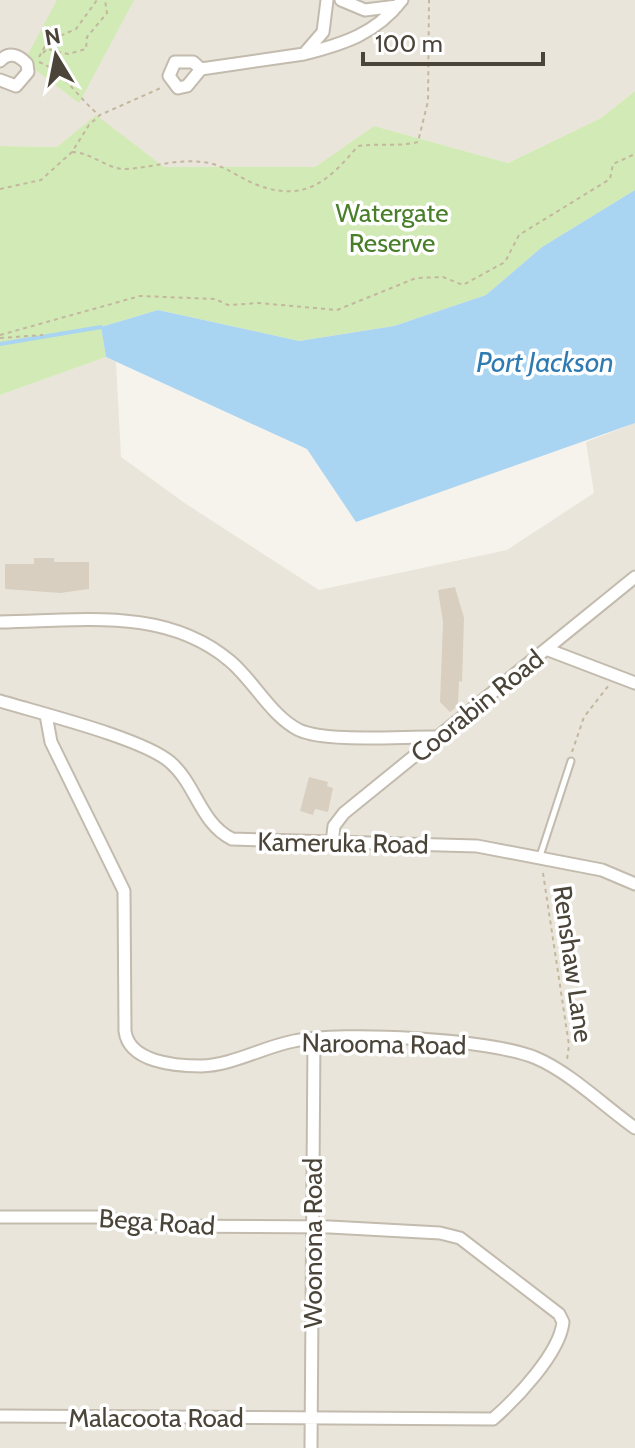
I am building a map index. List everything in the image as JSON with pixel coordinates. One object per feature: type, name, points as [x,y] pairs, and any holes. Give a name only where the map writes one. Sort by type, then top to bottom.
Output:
[{"type":"street","points":[[304,54],[323,32],[327,0]]},
{"type":"street","points":[[341,0],[365,10],[400,3]]},
{"type":"street","points":[[201,69],[193,62],[175,62],[169,69],[172,83],[178,88],[187,86],[201,69],[304,54],[345,44],[374,29],[400,3]]},
{"type":"street","points":[[0,61],[8,55],[16,55],[27,64],[28,72],[16,86],[0,80]]},
{"type":"street","name":"Coorabin Road","points":[[332,843],[334,826],[339,817],[635,577]]},
{"type":"street","points":[[0,622],[133,621],[164,625],[225,656],[300,730],[327,736],[440,737]]},
{"type":"street","points":[[546,649],[635,683]]},
{"type":"street","name":"Kameruka Road","points":[[0,701],[161,755],[186,780],[214,826],[232,839],[477,846],[540,856],[610,873],[635,884]]},
{"type":"street","name":"Narooma Road","points":[[46,715],[51,742],[124,891],[125,1031],[131,1047],[148,1057],[202,1066],[314,1038],[473,1044],[536,1058],[635,1128]]},
{"type":"street","name":"Woonona Road","points":[[311,1448],[314,1038]]},
{"type":"street","name":"Bega Road","points":[[0,1217],[99,1217],[150,1226],[411,1229],[460,1238],[512,1275],[559,1314],[563,1322],[550,1352],[520,1392],[493,1419],[312,1419]]},
{"type":"street","name":"Malacoota Road","points":[[0,1416],[312,1419]]},
{"type":"lane","points":[[540,856],[571,761]]},
{"type":"path","points":[[43,53],[48,41],[76,29],[97,0]]},
{"type":"path","points":[[100,115],[80,100],[49,66],[35,61],[47,49],[68,54],[86,49],[87,37],[107,13],[105,0]]},
{"type":"path","points":[[72,152],[85,152],[121,170],[176,160],[200,162],[222,166],[259,186],[298,193],[325,181],[358,146],[403,146],[418,142],[428,101],[429,0]]},
{"type":"path","points":[[0,189],[41,180],[72,152],[89,125],[100,115],[172,83]]},
{"type":"path","points":[[612,185],[613,164],[635,154]]},
{"type":"path","points":[[0,336],[140,296],[215,299],[228,305],[259,303],[337,310],[416,278],[443,277],[463,285],[505,262],[519,235],[610,179]]},
{"type":"path","points":[[0,336],[43,335]]},
{"type":"path","points":[[571,761],[584,717],[616,676]]},
{"type":"path","name":"Renshaw Lane","points":[[540,856],[569,1045],[565,1077]]},
{"type":"shaded area","points":[[0,0],[635,0],[635,91],[601,118],[508,163],[374,126],[315,167],[164,167],[96,116],[57,147],[0,146]]},
{"type":"shaded area","points":[[106,357],[116,362],[121,457],[186,504],[319,590],[507,550],[594,493],[586,442],[635,423],[635,1448],[0,1448],[0,395]]},
{"type":"green space","points":[[57,0],[134,0],[79,103],[29,65],[26,58]]},
{"type":"green space","name":"Watergate Reserve","points":[[635,91],[635,190],[542,247],[486,295],[394,326],[299,341],[158,310],[101,327],[106,357],[0,395],[0,146],[57,147],[96,115],[164,167],[315,167],[374,126],[508,163],[601,118]]},
{"type":"water","name":"Port Jackson","points":[[635,190],[635,423],[356,522],[307,449],[106,357],[101,327],[158,310],[299,341],[394,326],[486,295],[542,247]]},
{"type":"building","points":[[34,558],[54,558],[54,562],[89,562],[89,589],[60,593],[5,589],[5,564],[34,564]]},
{"type":"building","points":[[455,587],[464,618],[462,682],[459,681],[458,706],[450,712],[440,702],[443,622],[438,590]]},
{"type":"building","points":[[309,777],[328,782],[327,786],[333,788],[328,812],[315,809],[313,815],[300,811]]},
{"type":"waterway","points":[[0,344],[101,327]]}]
